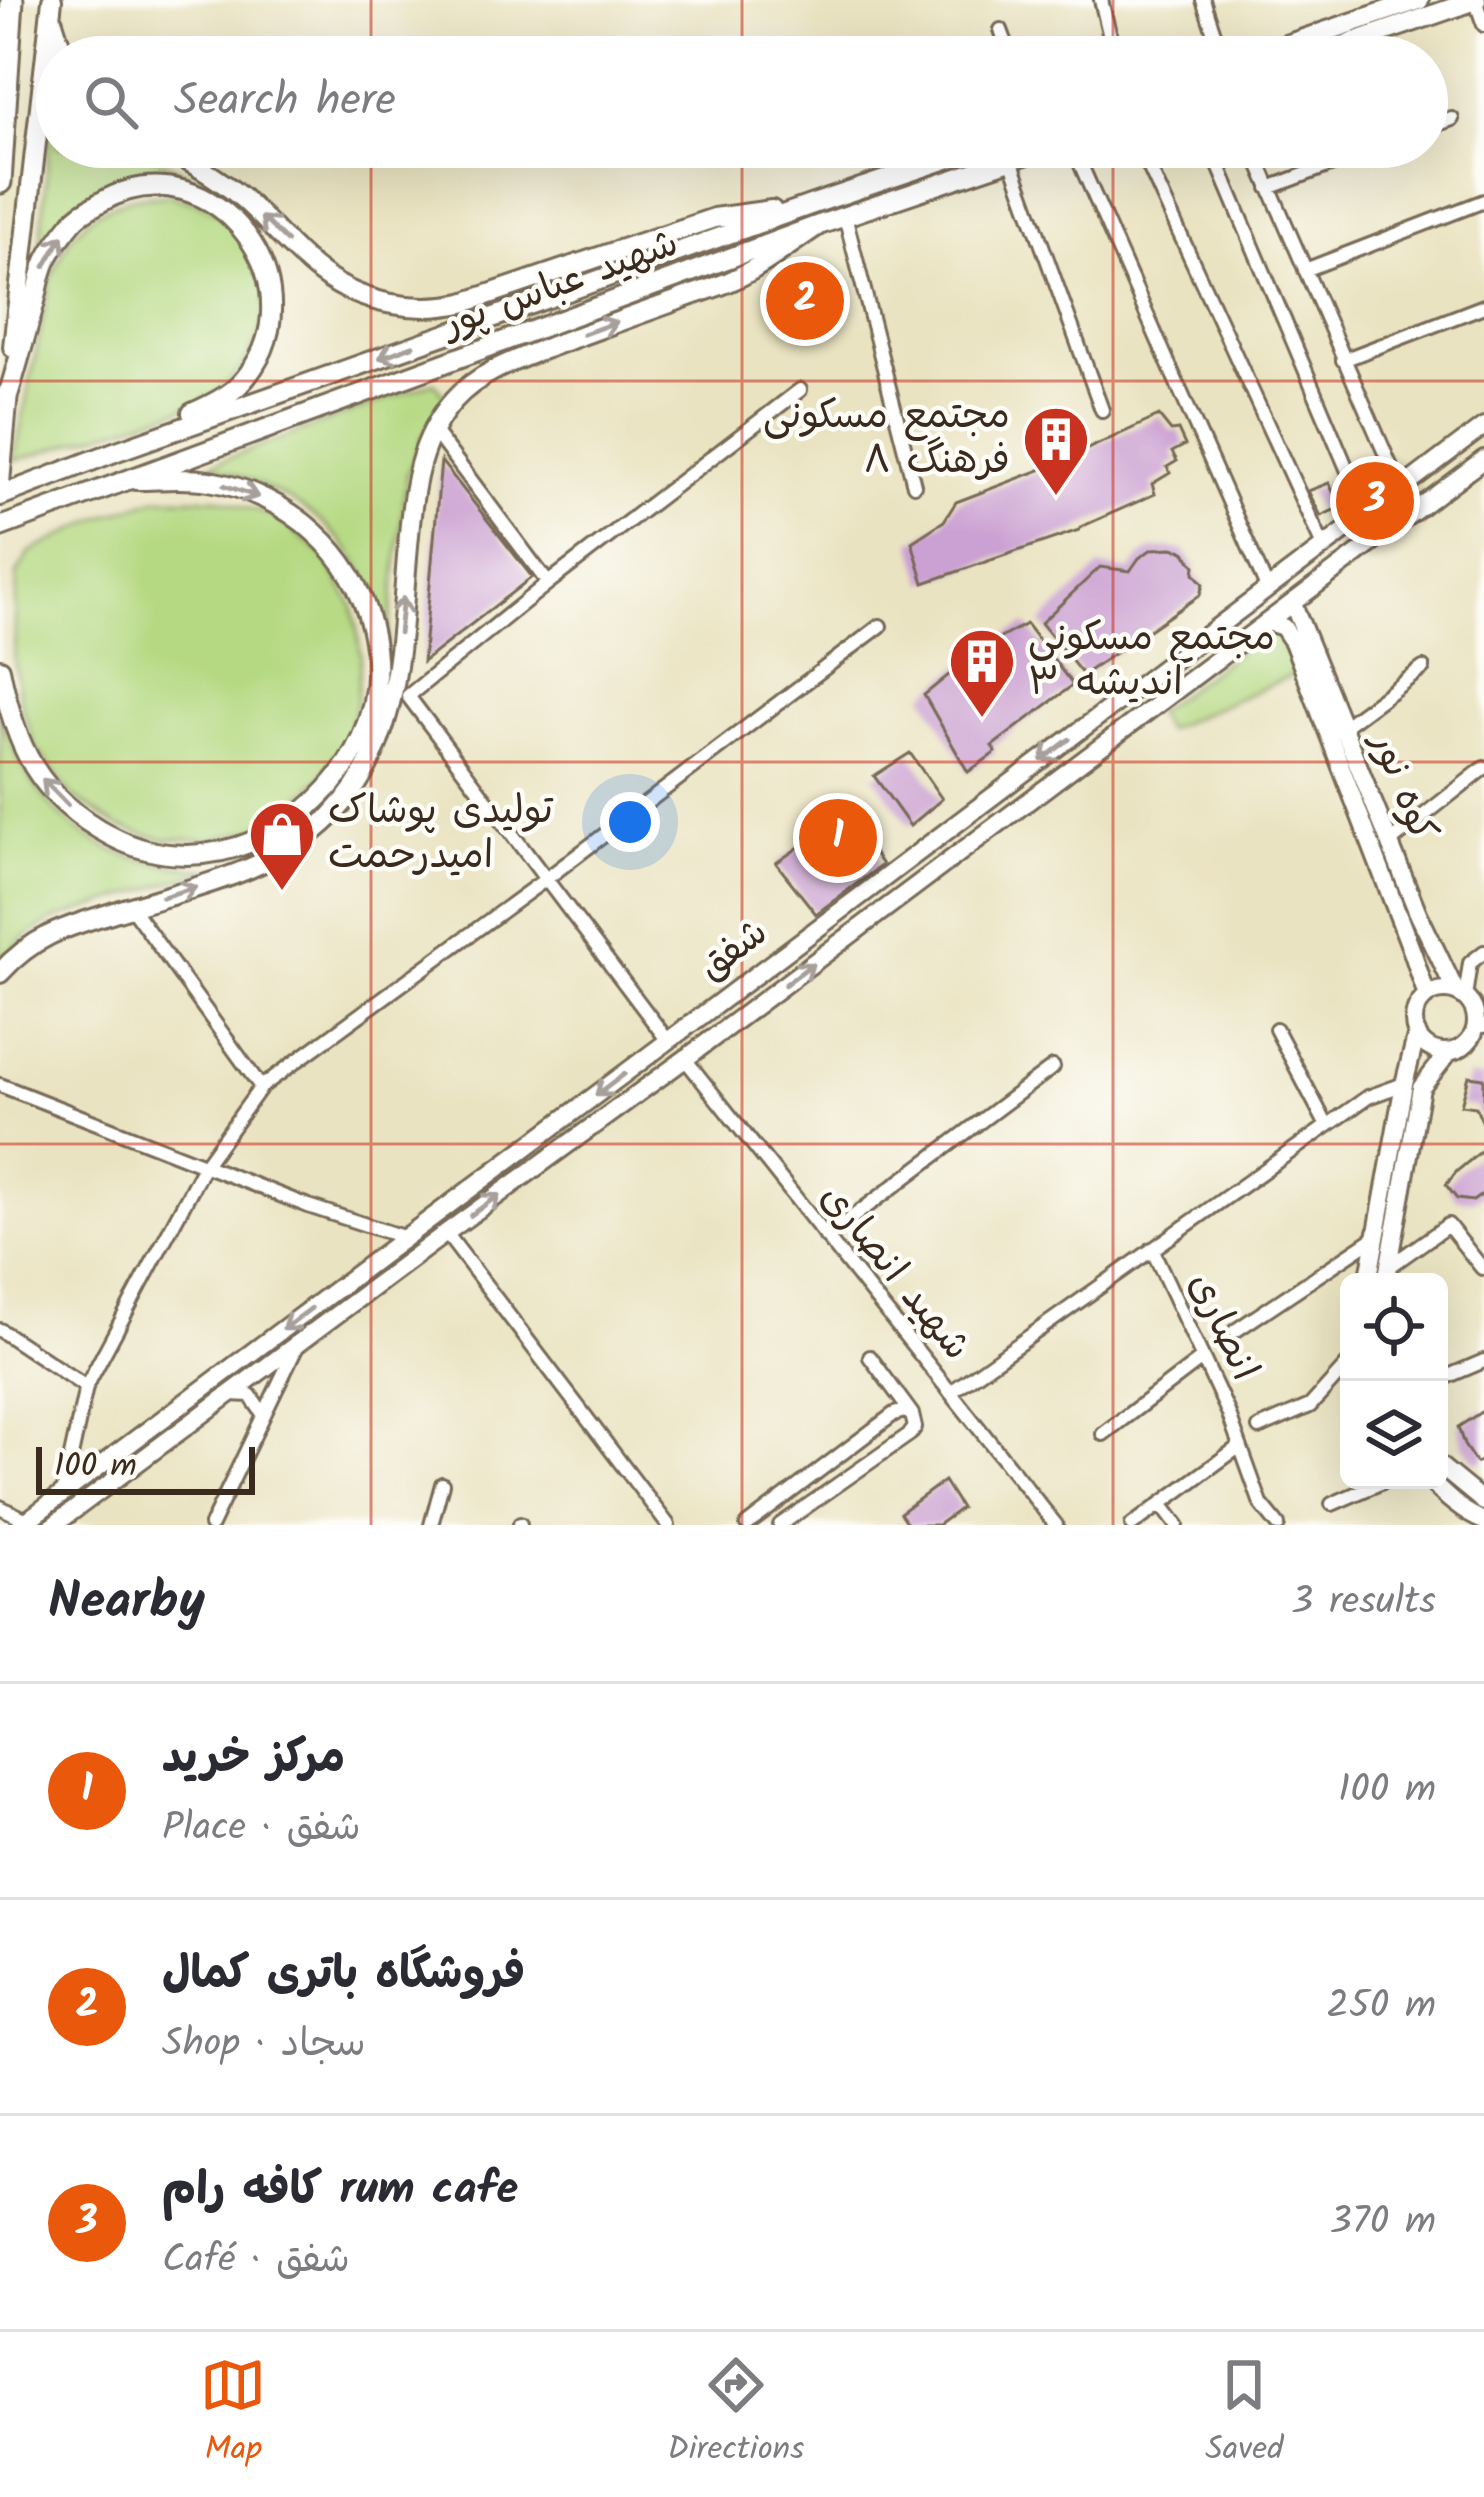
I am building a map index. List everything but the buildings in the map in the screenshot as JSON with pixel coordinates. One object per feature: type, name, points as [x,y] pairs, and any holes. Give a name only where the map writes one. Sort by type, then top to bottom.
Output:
[{"type":"highway","points":[[0,182],[12,0]]},
{"type":"main road","points":[[1303,36],[1376,7],[1419,0]]},
{"type":"main road","points":[[1371,36],[1475,0]]},
{"type":"main road","points":[[0,483],[36,139]]},
{"type":"main road","points":[[198,168],[241,197],[322,274],[349,290],[403,307],[463,303],[714,218],[813,204]]},
{"type":"main road","name":"شهید عباس پور","points":[[0,496],[919,168]]},
{"type":"main road","name":"شهید عباس پور","points":[[0,527],[819,225],[986,168]]},
{"type":"main road","points":[[6,402],[46,260],[75,217],[118,193],[149,187],[187,191],[227,212],[254,243],[269,278],[272,316],[261,355],[238,387],[117,451]]},
{"type":"main road","points":[[0,974],[23,949],[51,932],[267,860],[300,842],[350,797],[387,724],[419,462],[454,400],[506,363],[736,278],[819,225]]},
{"type":"main road","name":"شفق","points":[[24,1522],[1366,516],[1481,436]]},
{"type":"main road","name":"شفق","points":[[54,1525],[1268,622],[1293,619],[1484,459]]},
{"type":"main road","points":[[0,669],[9,714],[27,760],[56,796],[97,829],[131,847],[174,856],[215,854],[255,841],[286,824],[340,772],[361,738],[373,700],[376,665],[371,622],[358,586],[336,552],[296,516],[249,492],[208,481],[125,479]]},
{"type":"main road","name":"کوه نور","points":[[1293,619],[1418,913],[1460,995]]},
{"type":"main road","name":"کوه نور","points":[[1293,619],[1301,662],[1427,996]]},
{"type":"main road","points":[[1370,1273],[1417,1033],[1415,1013],[1427,996],[1446,990],[1472,1005],[1480,1025],[1467,1043],[1449,1052],[1421,1088],[1387,1273]]},
{"type":"main road","points":[[1417,1033],[1430,1048],[1449,1052]]},
{"type":"main road","points":[[1448,1472],[1484,1502]]},
{"type":"main road","points":[[1438,1489],[1484,1521]]},
{"type":"street","points":[[1101,0],[1110,36]]},
{"type":"street","points":[[1203,0],[1215,36]]},
{"type":"street","points":[[1475,0],[1484,25]]},
{"type":"street","points":[[1001,31],[1003,36]]},
{"type":"street","points":[[1448,120],[1452,119]]},
{"type":"street","points":[[903,168],[904,173]]},
{"type":"street","points":[[1013,168],[1102,410]]},
{"type":"street","points":[[1082,168],[1268,590]]},
{"type":"street","points":[[1150,168],[1324,548]]},
{"type":"street","points":[[1220,168],[1366,516]]},
{"type":"street","points":[[1261,168],[1401,490]]},
{"type":"street","points":[[1269,188],[1322,168]]},
{"type":"street","points":[[1305,270],[1484,201]]},
{"type":"street","points":[[845,216],[914,485]]},
{"type":"street","points":[[1343,360],[1484,306]]},
{"type":"street","points":[[668,1041],[407,696],[800,390]]},
{"type":"street","points":[[434,431],[548,583]]},
{"type":"street","points":[[63,1494],[86,1387],[204,1166],[261,1087],[880,626]]},
{"type":"street","points":[[1342,727],[1423,668]]},
{"type":"street","points":[[1389,843],[1484,768]]},
{"type":"street","points":[[131,907],[261,1087]]},
{"type":"street","points":[[1460,995],[1470,963],[1484,952]]},
{"type":"street","points":[[1276,1030],[1328,1126]]},
{"type":"street","name":"شهید انصاری","points":[[685,1060],[1056,1525]]},
{"type":"street","points":[[826,1237],[1052,1066]]},
{"type":"street","points":[[1152,1249],[1368,1097],[1405,1084]]},
{"type":"street","points":[[0,1085],[308,1206],[406,1238]]},
{"type":"street","points":[[1389,1273],[1448,1225],[1482,1268]]},
{"type":"street","points":[[446,1233],[668,1525]]},
{"type":"street","points":[[1235,1331],[1377,1236]]},
{"type":"street","name":"انصاری","points":[[951,1392],[1152,1249],[1228,1412],[1261,1504],[1277,1525]]},
{"type":"street","points":[[0,1330],[86,1387]]},
{"type":"street","points":[[211,1525],[299,1342]]},
{"type":"street","points":[[781,1525],[914,1427],[912,1415],[870,1357]]},
{"type":"street","points":[[1103,1434],[1203,1358]]},
{"type":"street","points":[[1448,1376],[1484,1361]]},
{"type":"street","points":[[1259,1428],[1310,1406],[1340,1373]]},
{"type":"street","points":[[230,1394],[250,1395],[264,1415]]},
{"type":"street","points":[[747,1525],[897,1411],[912,1415]]},
{"type":"street","points":[[1132,1525],[1240,1446]]},
{"type":"street","points":[[431,1525],[442,1484]]},
{"type":"street","points":[[1332,1504],[1366,1489]]},
{"type":"street","points":[[1161,1504],[1177,1525]]},
{"type":"street","points":[[0,1507],[24,1522]]},
{"type":"green space","points":[[47,168],[176,168],[219,193],[157,180],[112,187],[83,208],[39,259]]},
{"type":"green space","points":[[171,195],[215,212],[258,263],[265,306],[248,356],[226,384],[203,400],[14,461],[51,278],[70,238],[95,213],[131,198]]},
{"type":"green space","points":[[434,382],[445,398],[407,475],[384,674],[381,623],[370,586],[338,537],[266,487],[210,465]]},
{"type":"green space","points":[[158,498],[217,498],[276,517],[323,555],[353,606],[361,655],[348,737],[319,779],[291,806],[251,830],[210,839],[162,839],[119,827],[72,796],[36,747],[21,705],[14,658],[17,574],[30,552],[100,518]]},
{"type":"green space","points":[[1272,627],[1297,673],[1165,730],[1155,713]]},
{"type":"green space","points":[[0,714],[29,777],[76,828],[128,856],[209,870],[53,920],[0,959]]},
{"type":"place","name":"فروشگاه باتری کمال","points":[[805,301]]},
{"type":"place","name":"مجتمع مسکونی فرهنگ ۸","points":[[1056,498]]},
{"type":"place","name":"کافه رام rum cafe","points":[[1375,501]]},
{"type":"place","name":"مجتمع مسکونی اندیشه ۳","points":[[982,720]]},
{"type":"place","name":"مرکز خرید","points":[[838,838]]},
{"type":"place","name":"تولیدی پوشاک امیدرحمت","points":[[282,893]]}]
